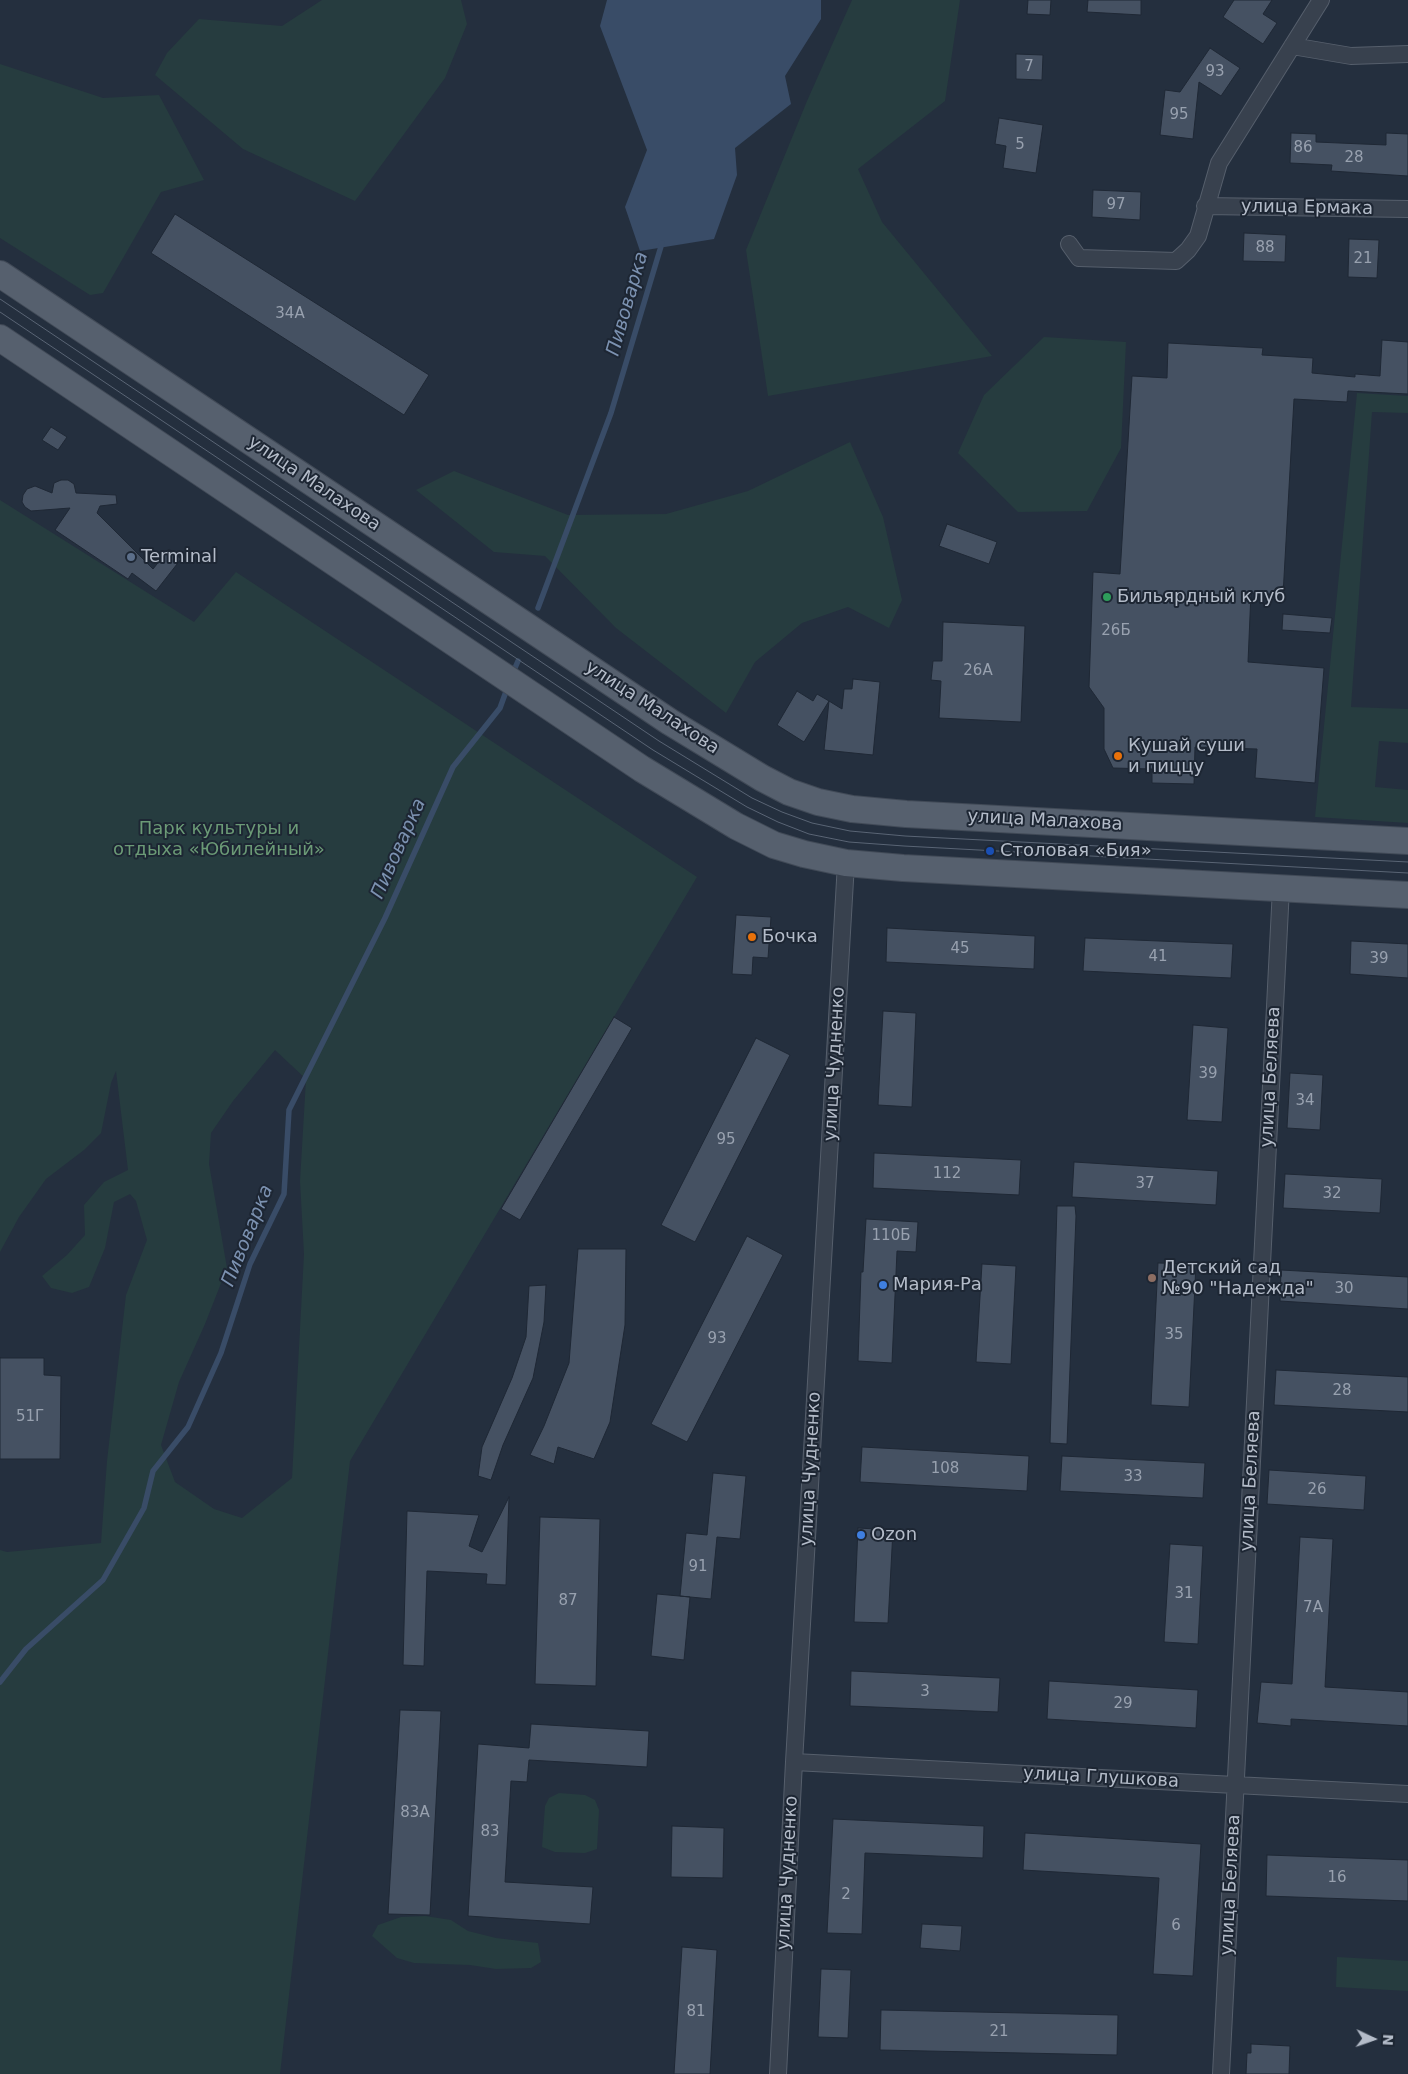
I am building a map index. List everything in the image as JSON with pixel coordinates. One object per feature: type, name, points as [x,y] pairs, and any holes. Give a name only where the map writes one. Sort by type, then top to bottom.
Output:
[{"type":"main road","name":"улица Малахова","points":[[0,274],[670,722],[762,778],[789,792],[818,802],[852,809],[906,814],[1408,841]]},
{"type":"main road","points":[[0,338],[649,773],[736,826],[774,845],[846,863],[903,868],[1408,896]]},
{"type":"street","points":[[1069,244],[1079,258],[1176,261],[1188,250],[1198,236],[1205,206],[1219,163],[1321,0]]},
{"type":"street","points":[[1292,46],[1351,56],[1408,54]]},
{"type":"street","name":"улица Ермака","points":[[1205,206],[1408,209]]},
{"type":"street","name":"улица Чудненко","points":[[778,2074],[794,1762],[846,863]]},
{"type":"street","name":"улица Беляева","points":[[1221,2074],[1281,888]]},
{"type":"street","name":"улица Глушкова","points":[[794,1762],[1408,1794]]},
{"type":"green space","points":[[322,0],[461,0],[467,24],[445,78],[355,201],[243,149],[155,75],[167,53],[199,19],[282,26]]},
{"type":"green space","points":[[852,0],[960,0],[945,101],[858,169],[882,222],[992,356],[768,396],[746,250],[807,101]]},
{"type":"green space","points":[[0,64],[103,98],[159,95],[204,180],[161,192],[103,293],[90,295],[0,238]]},
{"type":"green space","points":[[1044,337],[1126,342],[1121,448],[1087,511],[1018,512],[958,453],[984,395]]},
{"type":"green space","points":[[1357,393],[1408,396],[1408,413],[1372,412],[1351,707],[1408,709],[1408,743],[1379,741],[1375,787],[1408,790],[1408,823],[1315,817]]},
{"type":"green space","points":[[850,442],[883,517],[902,600],[889,628],[848,607],[802,623],[755,662],[726,713],[616,628],[545,556],[494,552],[416,490],[454,471],[568,515],[666,514],[748,491]]},
{"type":"green space","name":"Парк культуры и отдыха «Юбилейный»","points":[[0,500],[194,622],[236,572],[697,877],[350,1461],[280,2074],[0,2074],[0,1550],[7,1552],[101,1543],[107,1461],[126,1295],[147,1240],[136,1201],[130,1194],[114,1202],[105,1248],[89,1287],[72,1293],[51,1288],[42,1276],[67,1255],[85,1235],[84,1205],[104,1182],[128,1170],[116,1071],[111,1083],[101,1133],[84,1150],[46,1179],[19,1217],[0,1252]],"holes":[[[275,1050],[306,1079],[300,1181],[304,1254],[292,1478],[242,1518],[214,1509],[175,1482],[161,1445],[179,1382],[227,1268],[209,1164],[211,1133],[233,1101]]]},
{"type":"green space","points":[[559,1793],[585,1795],[595,1800],[599,1810],[597,1849],[585,1853],[555,1852],[542,1847],[545,1806],[549,1798]]},
{"type":"green space","points":[[425,1916],[451,1920],[468,1931],[496,1938],[538,1943],[541,1962],[531,1968],[496,1969],[470,1965],[414,1963],[397,1958],[372,1936],[378,1925],[401,1917]]},
{"type":"green space","points":[[1337,1957],[1408,1961],[1408,1991],[1336,1987]]},
{"type":"water","points":[[607,0],[821,0],[821,19],[785,76],[791,104],[735,148],[737,175],[714,239],[640,251],[625,207],[647,150],[600,26]]},
{"type":"building","points":[[1028,0],[1051,0],[1050,15],[1027,14]]},
{"type":"building","points":[[1088,0],[1141,0],[1141,15],[1087,12]]},
{"type":"building","points":[[1234,0],[1272,0],[1263,14],[1277,23],[1263,44],[1223,17]]},
{"type":"building","points":[[1210,48],[1240,68],[1221,96],[1199,82],[1193,139],[1160,135],[1165,90],[1180,92]]},
{"type":"building","points":[[1016,54],[1043,55],[1042,80],[1016,79]]},
{"type":"building","points":[[999,118],[1043,125],[1036,173],[1003,168],[1006,146],[995,144]]},
{"type":"building","points":[[1291,133],[1316,134],[1316,142],[1386,145],[1386,133],[1408,134],[1408,176],[1331,171],[1332,165],[1290,163]]},
{"type":"building","points":[[1093,190],[1141,192],[1140,220],[1092,217]]},
{"type":"building","points":[[175,214],[429,375],[404,415],[151,253]]},
{"type":"building","points":[[1244,233],[1286,235],[1285,262],[1243,261]]},
{"type":"building","points":[[1349,239],[1379,240],[1377,278],[1348,277]]},
{"type":"building","points":[[1382,340],[1408,342],[1408,394],[1348,391],[1347,402],[1294,399],[1283,595],[1251,593],[1248,662],[1324,668],[1315,783],[1255,778],[1257,749],[1195,747],[1194,784],[1152,783],[1152,769],[1113,768],[1104,749],[1104,708],[1089,687],[1093,572],[1120,574],[1132,376],[1167,378],[1168,343],[1263,348],[1262,355],[1313,358],[1312,373],[1355,377],[1355,374],[1380,376]]},
{"type":"building","points":[[51,427],[67,437],[58,450],[42,440]]},
{"type":"building","points":[[68,480],[74,484],[76,493],[116,495],[117,504],[100,506],[97,513],[153,569],[169,549],[181,559],[156,591],[132,573],[128,579],[55,530],[70,508],[31,511],[25,507],[22,502],[23,495],[27,489],[35,486],[52,493],[54,483]]},
{"type":"building","points":[[947,524],[997,542],[989,564],[939,546]]},
{"type":"building","points":[[1283,614],[1332,618],[1330,633],[1282,630]]},
{"type":"building","points":[[943,622],[1025,626],[1021,722],[939,718],[941,681],[931,680],[933,661],[942,661]]},
{"type":"building","points":[[853,679],[880,682],[873,755],[824,750],[829,701],[842,709],[844,689],[852,689]]},
{"type":"building","points":[[797,691],[813,701],[817,694],[829,701],[804,742],[777,725]]},
{"type":"building","name":"Бочка","points":[[736,915],[771,917],[768,958],[753,957],[752,975],[732,974]]},
{"type":"building","points":[[887,928],[1035,936],[1034,969],[886,962]]},
{"type":"building","points":[[1085,938],[1233,944],[1231,978],[1083,971]]},
{"type":"building","points":[[1351,941],[1408,944],[1408,978],[1350,974]]},
{"type":"building","points":[[883,1011],[916,1013],[912,1107],[878,1105]]},
{"type":"building","points":[[614,1017],[632,1028],[520,1220],[501,1209]]},
{"type":"building","points":[[1193,1025],[1228,1028],[1222,1122],[1187,1120]]},
{"type":"building","points":[[756,1038],[790,1055],[695,1242],[661,1225]]},
{"type":"building","points":[[1290,1073],[1323,1075],[1320,1130],[1287,1128]]},
{"type":"building","points":[[874,1153],[1021,1160],[1019,1195],[873,1188]]},
{"type":"building","points":[[1074,1162],[1218,1171],[1216,1205],[1072,1197]]},
{"type":"building","points":[[1285,1174],[1382,1179],[1380,1213],[1283,1208]]},
{"type":"building","points":[[1057,1206],[1075,1206],[1076,1216],[1067,1444],[1050,1443]]},
{"type":"building","points":[[866,1219],[918,1222],[916,1252],[897,1251],[892,1363],[858,1361],[861,1272],[863,1272]]},
{"type":"building","points":[[747,1236],[783,1255],[687,1442],[651,1424]]},
{"type":"building","points":[[578,1249],[626,1249],[625,1325],[610,1422],[594,1459],[558,1447],[554,1464],[530,1455],[544,1426],[569,1363]]},
{"type":"building","points":[[1158,1263],[1196,1264],[1189,1407],[1151,1405]]},
{"type":"building","points":[[982,1264],[1016,1266],[1011,1364],[976,1362]]},
{"type":"building","points":[[1281,1270],[1408,1277],[1408,1309],[1280,1301]]},
{"type":"building","points":[[546,1285],[544,1322],[533,1378],[503,1445],[491,1480],[478,1476],[482,1447],[512,1378],[526,1337],[529,1286]]},
{"type":"building","points":[[0,1358],[44,1358],[44,1375],[61,1376],[60,1459],[0,1459]]},
{"type":"building","points":[[1276,1370],[1408,1377],[1408,1412],[1274,1405]]},
{"type":"building","points":[[862,1447],[1029,1456],[1027,1491],[860,1482]]},
{"type":"building","points":[[1062,1456],[1205,1463],[1203,1498],[1060,1491]]},
{"type":"building","points":[[1269,1470],[1366,1476],[1364,1510],[1267,1504]]},
{"type":"building","points":[[713,1473],[746,1476],[740,1539],[717,1537],[711,1599],[680,1596],[686,1533],[707,1535]]},
{"type":"building","points":[[509,1497],[506,1585],[486,1584],[487,1574],[427,1571],[424,1666],[403,1665],[407,1511],[479,1515],[469,1546],[482,1552]]},
{"type":"building","points":[[540,1517],[600,1519],[596,1686],[535,1684]]},
{"type":"building","points":[[858,1528],[893,1530],[888,1623],[854,1622]]},
{"type":"building","points":[[1300,1537],[1333,1539],[1325,1687],[1408,1692],[1408,1726],[1291,1719],[1291,1726],[1257,1723],[1261,1682],[1292,1684]]},
{"type":"building","points":[[1170,1544],[1203,1546],[1198,1644],[1164,1642]]},
{"type":"building","points":[[657,1594],[690,1597],[684,1660],[651,1656]]},
{"type":"building","points":[[851,1671],[1000,1678],[998,1712],[850,1706]]},
{"type":"building","points":[[1049,1681],[1198,1690],[1196,1728],[1047,1719]]},
{"type":"building","points":[[400,1710],[441,1711],[430,1915],[388,1914]]},
{"type":"building","points":[[531,1724],[649,1731],[647,1767],[529,1760],[527,1782],[511,1781],[505,1882],[593,1887],[590,1924],[468,1916],[478,1744],[529,1748]]},
{"type":"building","points":[[833,1819],[984,1826],[983,1858],[865,1853],[862,1934],[827,1933]]},
{"type":"building","points":[[672,1826],[724,1828],[723,1878],[671,1877]]},
{"type":"building","points":[[1025,1833],[1201,1844],[1193,1976],[1153,1974],[1159,1878],[1023,1870]]},
{"type":"building","points":[[1267,1855],[1408,1860],[1408,1901],[1266,1896]]},
{"type":"building","points":[[922,1924],[962,1926],[960,1951],[920,1948]]},
{"type":"building","points":[[682,1947],[717,1950],[710,2074],[674,2074]]},
{"type":"building","points":[[821,1969],[851,1970],[848,2038],[818,2037]]},
{"type":"building","points":[[881,2010],[1118,2015],[1117,2055],[880,2050]]},
{"type":"building","points":[[1251,2044],[1290,2046],[1289,2074],[1246,2074],[1247,2053],[1251,2053]]},
{"type":"waterway","name":"Пивоварка","points":[[538,608],[611,413],[662,243]]},
{"type":"waterway","name":"Пивоварка","points":[[512,675],[518,661]]},
{"type":"waterway","name":"Пивоварка","points":[[0,1682],[26,1649],[103,1580],[144,1508],[153,1471],[188,1427],[221,1353],[250,1264],[284,1194],[289,1110],[385,918],[453,767],[500,708],[508,686]]},
{"type":"tram line","points":[[0,299],[659,741],[752,798],[782,812],[812,823],[850,831],[905,836],[1408,862]]},
{"type":"tram line","points":[[0,312],[653,750],[747,807],[778,822],[809,834],[849,842],[1408,873]]},
{"type":"place","name":"Terminal","points":[[131,557]]},
{"type":"place","name":"Бильярдный клуб","points":[[1107,597]]},
{"type":"place","name":"Кушай суши и пиццу","points":[[1118,756]]},
{"type":"place","name":"Столовая «Бия»","points":[[990,851]]},
{"type":"place","name":"Бочка","points":[[752,937]]},
{"type":"place","name":"Детский сад №90 \"Надежда\"","points":[[1152,1278]]},
{"type":"place","name":"Мария-Ра","points":[[883,1285]]},
{"type":"place","name":"Ozon","points":[[861,1535]]}]
